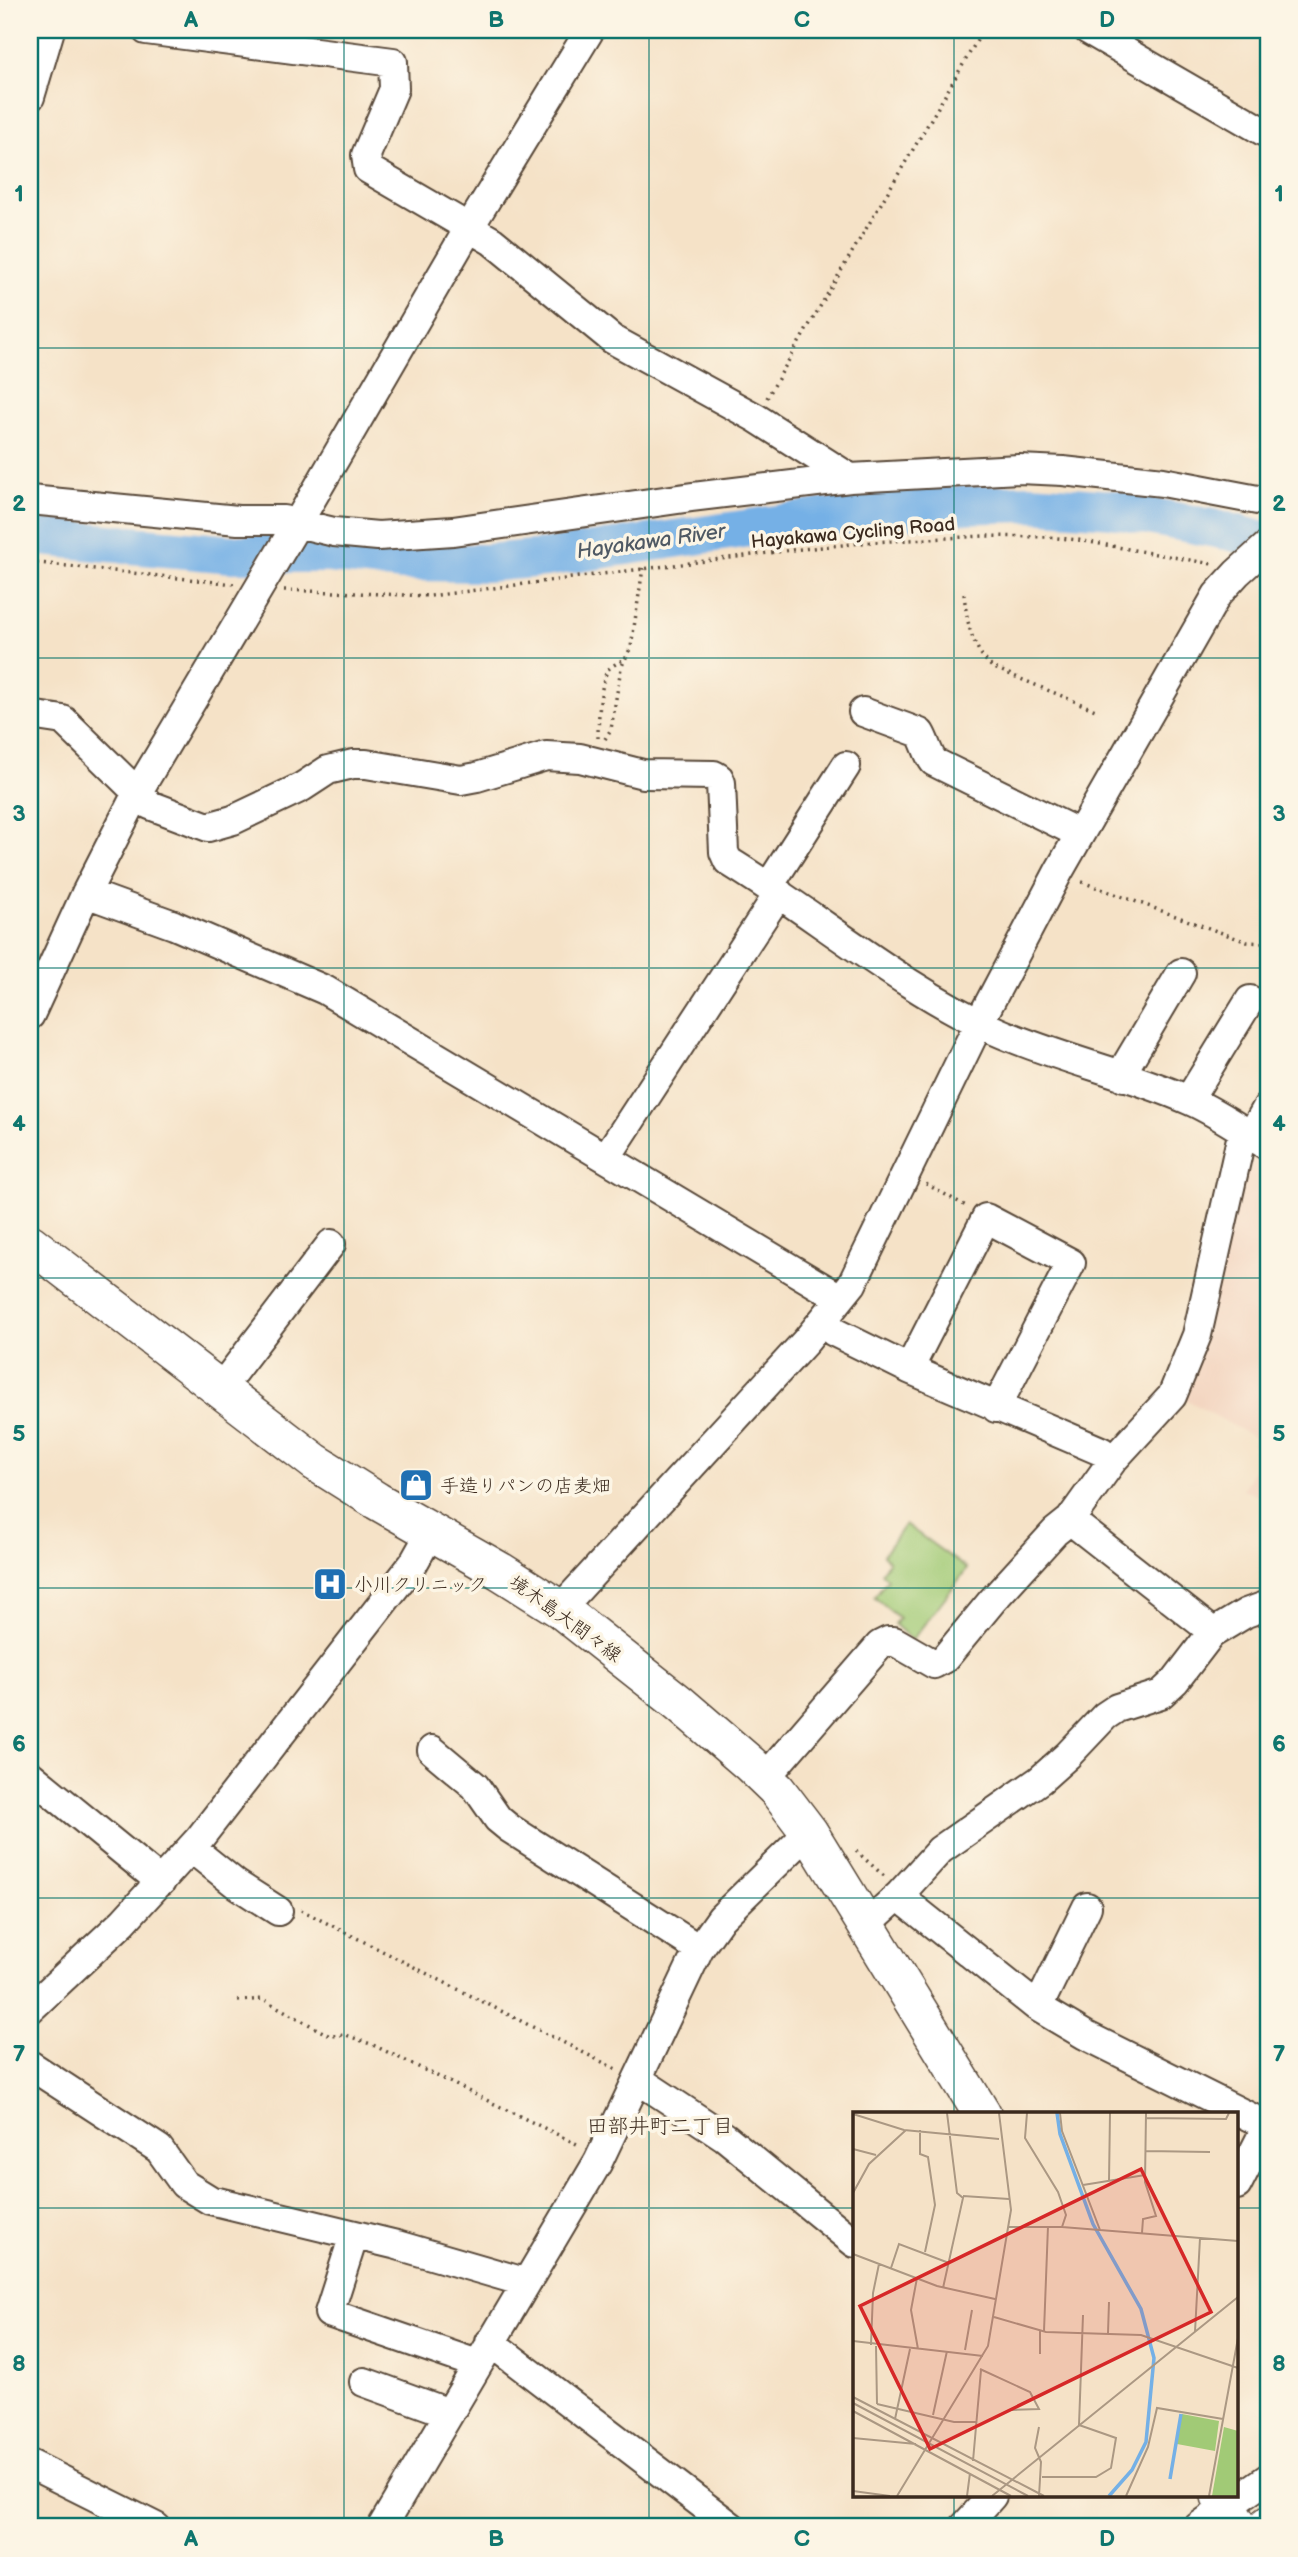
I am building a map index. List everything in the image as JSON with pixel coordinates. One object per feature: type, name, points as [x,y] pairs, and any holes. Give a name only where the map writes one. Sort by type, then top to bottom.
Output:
[{"type":"main road","name":"境木島大間々線","points":[[30,1243],[315,1462],[491,1565],[560,1609],[679,1703],[765,1777],[809,1832],[981,2112]]},
{"type":"street","points":[[30,97],[50,30]]},
{"type":"street","points":[[146,30],[393,62],[394,89],[366,155],[368,169],[492,242],[612,339],[756,418],[850,478]]},
{"type":"street","points":[[30,1015],[86,893],[137,793],[469,228],[590,30]]},
{"type":"street","points":[[1088,30],[1268,134]]},
{"type":"street","points":[[30,500],[237,520],[284,520],[294,528],[377,536],[453,531],[850,478],[1019,469],[1163,482],[1268,502]]},
{"type":"street","points":[[560,1609],[832,1310],[852,1284],[980,1021],[1059,871],[1231,566],[1268,545]]},
{"type":"street","points":[[863,712],[920,733],[934,762],[1080,834]]},
{"type":"street","points":[[30,715],[63,720],[150,805],[208,827],[245,815],[302,787],[328,770],[353,764],[461,780],[546,756],[580,758],[643,774],[714,775],[721,783],[725,856],[865,954],[934,998],[996,1030],[1191,1101],[1255,1138]]},
{"type":"street","points":[[606,1158],[774,889],[846,766]]},
{"type":"street","points":[[86,893],[174,925],[325,990],[606,1158],[832,1310],[835,1332],[996,1408],[1101,1451],[1113,1460]]},
{"type":"street","points":[[1124,1077],[1127,1064],[1181,974]]},
{"type":"street","points":[[1191,1101],[1196,1088],[1250,1000]]},
{"type":"street","points":[[765,1777],[880,1645],[894,1641],[903,1644],[926,1661],[934,1664],[940,1662],[1055,1532],[1070,1520],[1113,1460],[1172,1396],[1196,1335],[1240,1143],[1255,1138],[1268,1106]]},
{"type":"street","points":[[909,1369],[986,1218],[1071,1263],[996,1408]]},
{"type":"street","points":[[220,1389],[331,1244]]},
{"type":"street","points":[[1070,1520],[1204,1625],[1211,1634]]},
{"type":"street","points":[[30,2009],[123,1922],[191,1848],[413,1563],[431,1532]]},
{"type":"street","points":[[866,1925],[895,1887],[940,1850],[1040,1780],[1069,1755],[1105,1716],[1117,1708],[1152,1698],[1168,1688],[1211,1634],[1246,1613],[1268,1605]]},
{"type":"street","points":[[432,1750],[475,1786],[498,1819],[509,1828],[699,1949]]},
{"type":"street","points":[[30,1775],[161,1882]]},
{"type":"street","points":[[382,2527],[598,2162],[699,1949],[721,1918],[809,1832]]},
{"type":"street","points":[[191,1848],[236,1884],[284,1907]]},
{"type":"street","points":[[895,1887],[907,1903],[1036,2006],[1085,2035],[1268,2126],[1238,2183]]},
{"type":"street","points":[[1036,2006],[1087,1907]]},
{"type":"street","points":[[30,2065],[159,2148],[184,2184],[210,2200],[354,2235],[501,2276],[524,2285]]},
{"type":"street","points":[[639,2080],[725,2137],[853,2241]]},
{"type":"street","points":[[354,2235],[329,2314],[484,2353],[732,2527]]},
{"type":"street","points":[[364,2382],[449,2413]]},
{"type":"street","points":[[30,2464],[156,2527]]},
{"type":"street","points":[[1221,2514],[1268,2479]]},
{"type":"street","points":[[964,2527],[990,2498]]},
{"type":"path","points":[[756,418],[857,240],[983,30]]},
{"type":"path","name":"Hayakawa Cycling Road","points":[[30,562],[258,586],[430,596],[872,542],[1015,536],[1078,540],[1231,566]]},
{"type":"path","points":[[624,659],[609,668],[606,675],[599,708],[598,746],[611,729],[624,659],[631,647],[643,568]]},
{"type":"path","points":[[964,594],[967,621],[976,646],[981,657],[992,667],[1098,711]]},
{"type":"path","points":[[1059,871],[1071,878],[1247,942],[1268,943]]},
{"type":"path","points":[[906,1174],[986,1218]]},
{"type":"path","points":[[850,1846],[895,1887]]},
{"type":"path","points":[[284,1907],[360,1941],[639,2080]]},
{"type":"path","points":[[238,2001],[263,1998],[330,2036],[346,2035],[373,2045],[589,2150],[598,2162]]},
{"type":"shaded area","points":[[1246,1144],[1268,1158],[1268,1501],[1243,1489],[1264,1452],[1253,1444],[1255,1438],[1180,1396]]},
{"type":"green space","points":[[905,1524],[967,1569],[912,1640],[894,1624],[899,1618],[874,1597],[888,1579],[881,1573],[889,1561],[883,1555]]},
{"type":"waterway","name":"Hayakawa River","points":[[30,536],[232,554],[329,554],[403,562],[485,563],[545,558],[818,518],[957,505],[1031,503],[1112,509],[1227,531],[1268,542]]},
{"type":"place","name":"手造りパンの店麦畑","points":[[416,1485]]},
{"type":"place","name":"小川クリニック","points":[[330,1584]]},
{"type":"district","name":"田部井町二丁目","points":[[660,2126]]}]
